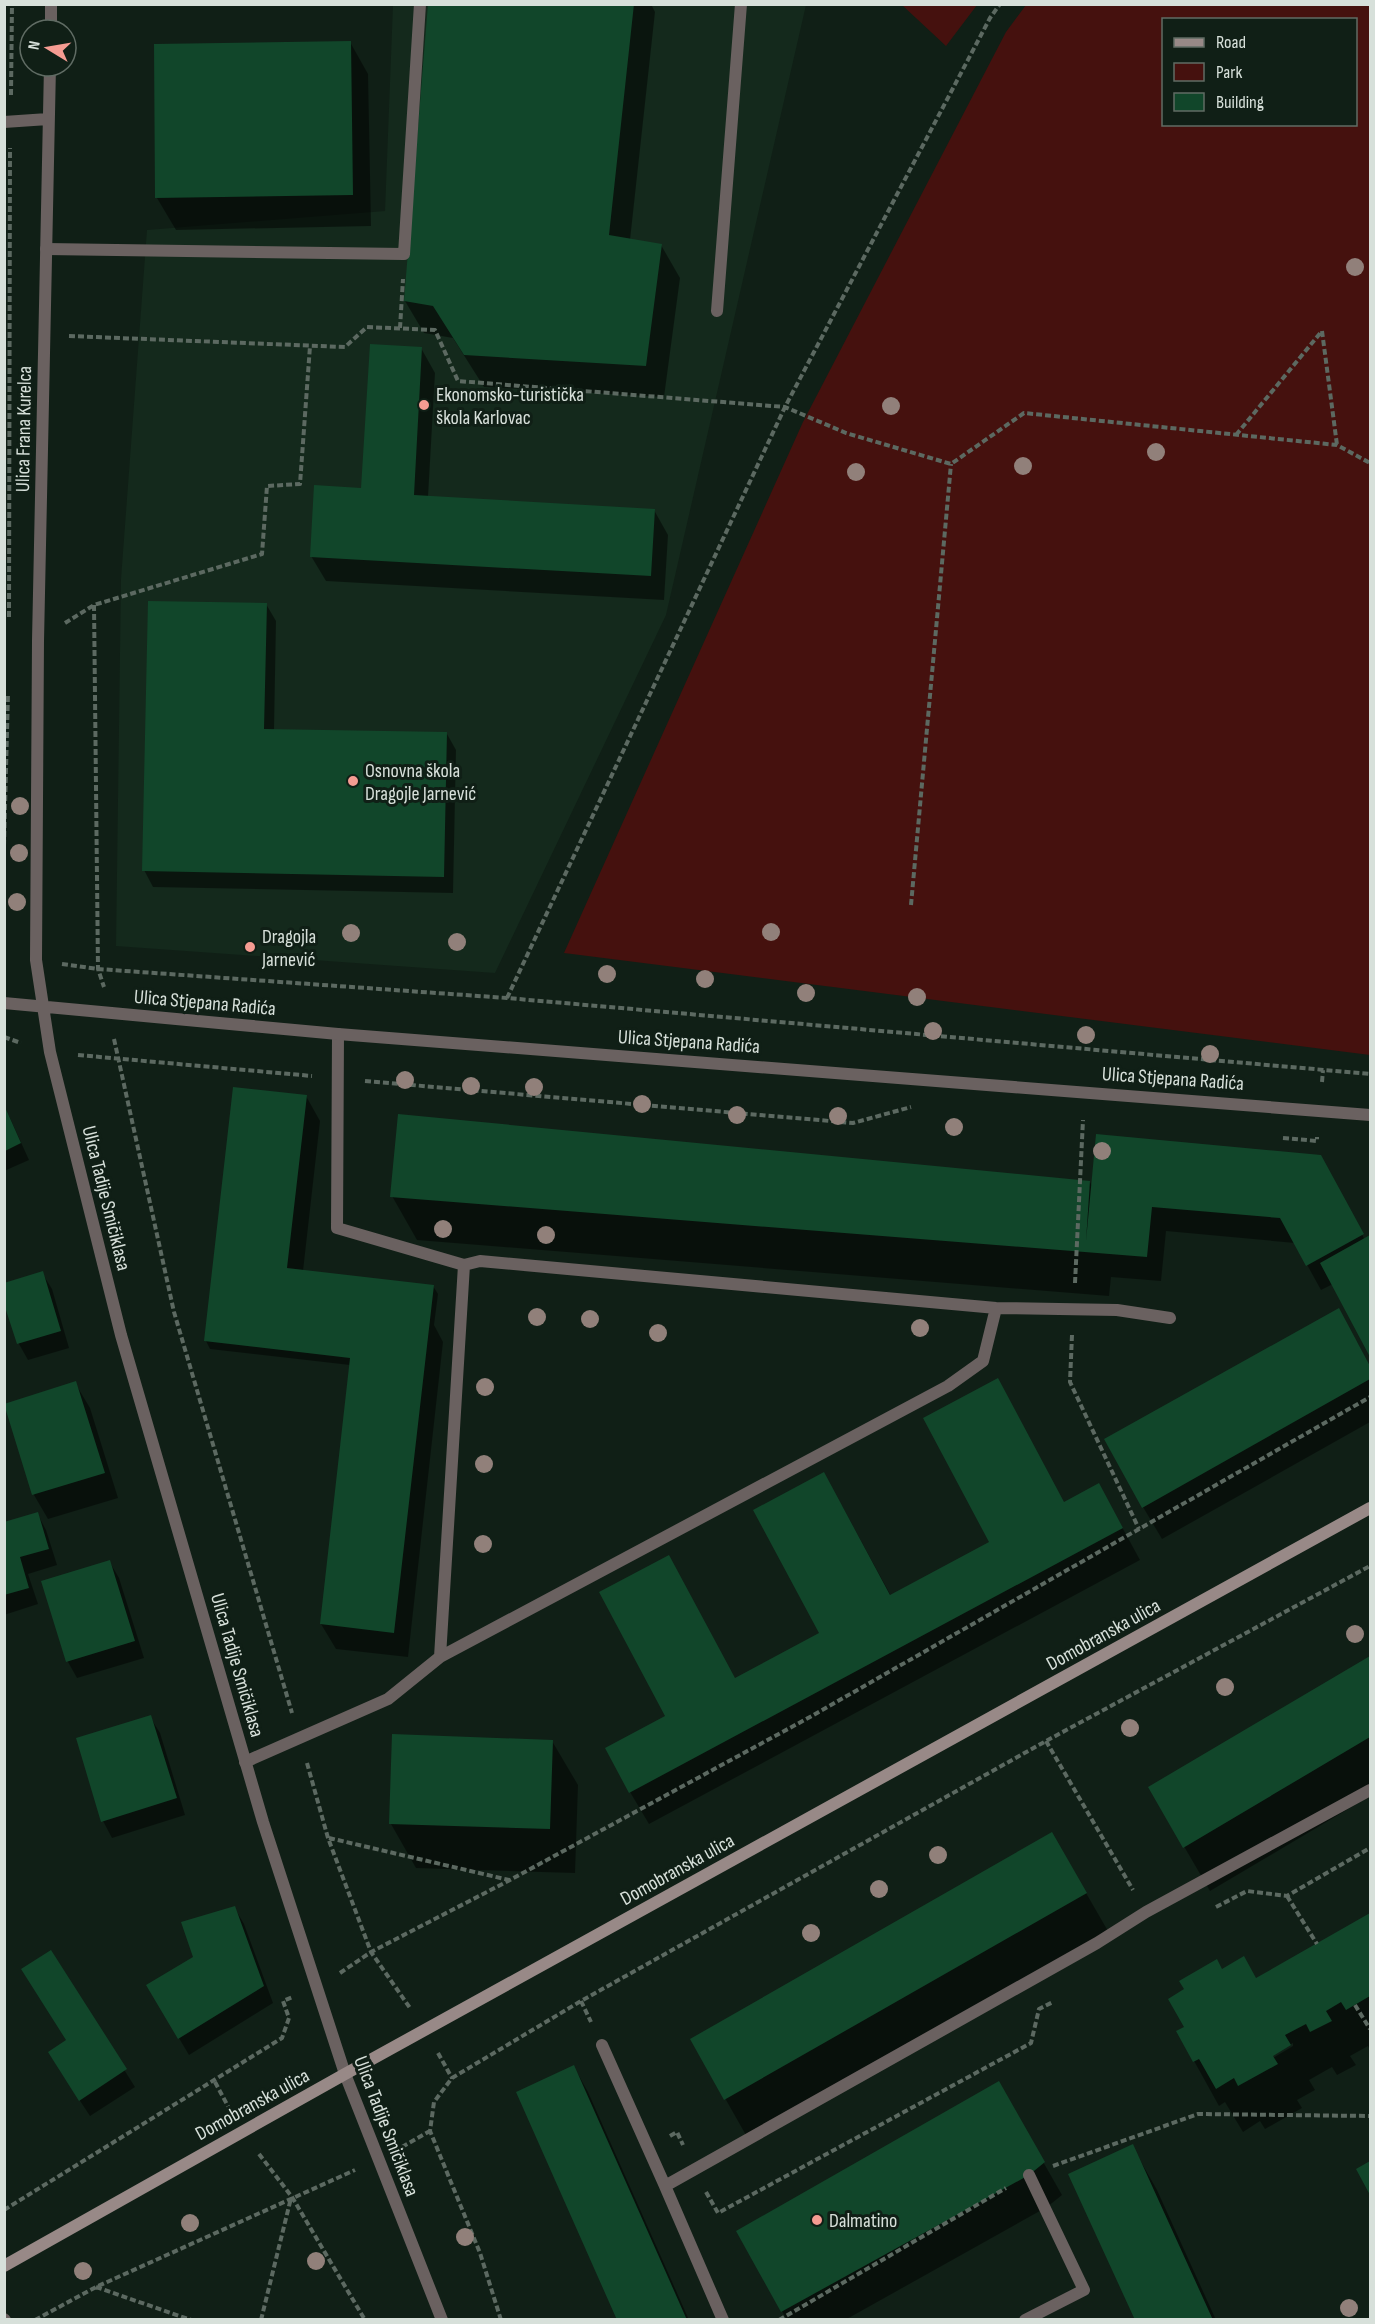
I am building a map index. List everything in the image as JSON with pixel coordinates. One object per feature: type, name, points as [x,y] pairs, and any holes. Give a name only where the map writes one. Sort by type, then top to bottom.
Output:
[{"type":"main road","name":"Domobranska ulica","points":[[4,2266],[345,2074],[1371,1508]]},
{"type":"street","points":[[46,249],[404,254],[420,4]]},
{"type":"street","points":[[717,311],[741,4]]},
{"type":"street","name":"Ulica Frana Kurelca","points":[[42,1008],[36,960],[50,78]]},
{"type":"street","points":[[7,122],[48,119]]},
{"type":"street","name":"Ulica Stjepana Radića","points":[[4,1003],[338,1034],[1371,1115]]},
{"type":"street","name":"Ulica Tadije Smičiklasa","points":[[42,1008],[50,1052],[121,1335],[245,1762],[345,2074],[442,2319]]},
{"type":"street","points":[[338,1034],[337,1228],[464,1265],[480,1261],[996,1308],[1117,1310],[1170,1318]]},
{"type":"street","points":[[440,1657],[464,1265]]},
{"type":"street","points":[[245,1762],[300,1740],[388,1699],[440,1657],[948,1386],[983,1361],[996,1308]]},
{"type":"street","points":[[665,2186],[1097,1943],[1146,1912],[1371,1790]]},
{"type":"street","points":[[602,2045],[650,2149],[723,2319]]},
{"type":"street","points":[[1025,2319],[1084,2290],[1029,2175]]},
{"type":"path","points":[[9,618],[7,122],[12,4]]},
{"type":"path","points":[[507,998],[785,407],[990,18],[1000,4]]},
{"type":"path","points":[[400,328],[404,254]]},
{"type":"path","points":[[44,335],[345,347],[367,327],[435,330],[458,381],[785,407],[846,433],[951,464]]},
{"type":"path","points":[[1236,435],[1322,331],[1337,445]]},
{"type":"path","points":[[310,346],[300,484],[267,486],[262,554],[94,605],[98,969],[111,1014],[117,1059],[174,1312],[328,1838],[371,1952],[398,1991]]},
{"type":"path","points":[[911,905],[951,464],[1024,413],[1337,445],[1371,463]]},
{"type":"path","points":[[4,846],[9,688]]},
{"type":"path","points":[[36,960],[98,969],[507,998],[1371,1074]]},
{"type":"path","points":[[117,1059],[853,1123],[916,1106]]},
{"type":"path","points":[[1322,1082],[1323,1070]]},
{"type":"path","points":[[1071,1119],[1095,1121]]},
{"type":"path","points":[[1083,1120],[1070,1382],[1139,1528]]},
{"type":"path","points":[[1282,1137],[1317,1141],[1318,1129]]},
{"type":"path","points":[[347,1969],[371,1952],[510,1880],[810,1717],[1371,1397]]},
{"type":"path","points":[[501,2319],[480,2253],[430,2131],[434,2102],[452,2078],[581,2001],[1046,1741],[1371,1566]]},
{"type":"path","points":[[1046,1741],[1146,1912]]},
{"type":"path","points":[[328,1838],[510,1880]]},
{"type":"path","points":[[1209,1911],[1247,1891],[1287,1896],[1371,1848]]},
{"type":"path","points":[[1287,1896],[1317,1944]]},
{"type":"path","points":[[650,2149],[677,2132],[718,2213],[1030,2043],[1039,2009],[1060,1998]]},
{"type":"path","points":[[4,2210],[215,2082],[282,2038],[289,2018],[283,2001]]},
{"type":"path","points":[[1355,2005],[1371,2029]]},
{"type":"path","points":[[443,2064],[452,2078]]},
{"type":"path","points":[[779,2319],[1029,2175],[1198,2114],[1371,2116]]},
{"type":"path","points":[[34,2319],[96,2287],[291,2197]]},
{"type":"path","points":[[261,2319],[291,2197]]},
{"type":"path","points":[[291,2197],[365,2319]]},
{"type":"path","points":[[96,2287],[192,2319]]},
{"type":"shaded area","name":"Ekonomsko-turistička škola Karlovac","points":[[393,5],[806,5],[666,615],[495,973],[116,946],[121,579],[147,230],[385,211]]},
{"type":"green space","points":[[902,5],[977,5],[946,46]]},
{"type":"green space","points":[[1026,5],[1370,5],[1370,1055],[564,953],[803,422],[1006,32]]},
{"type":"building","points":[[428,4],[634,4],[609,235],[662,244],[646,366],[464,355],[433,306],[404,301]]},
{"type":"building","points":[[351,41],[353,195],[155,198],[154,44]]},
{"type":"building","points":[[370,344],[422,347],[414,495],[655,509],[651,576],[310,557],[314,485],[361,488]]},
{"type":"building","points":[[148,601],[267,603],[264,729],[447,732],[444,877],[142,871]]},
{"type":"building","points":[[233,1087],[307,1095],[287,1268],[434,1285],[394,1633],[320,1624],[350,1358],[204,1341]]},
{"type":"building","points":[[5,1107],[21,1143],[5,1151]]},
{"type":"building","points":[[398,1114],[1090,1181],[1086,1241],[1096,1134],[1321,1155],[1364,1234],[1306,1266],[1280,1218],[1152,1207],[1147,1257],[390,1197]]},
{"type":"building","points":[[1370,1235],[1370,1357],[1320,1263]]},
{"type":"building","points":[[43,1271],[61,1331],[17,1344],[4,1304],[4,1283]]},
{"type":"building","points":[[1339,1308],[1370,1366],[1370,1379],[1142,1508],[1104,1439]]},
{"type":"building","points":[[998,1378],[1064,1502],[1099,1483],[1123,1528],[629,1793],[605,1748],[665,1716],[599,1592],[669,1555],[735,1678],[819,1633],[753,1510],[824,1472],[890,1595],[989,1542],[923,1418]]},
{"type":"building","points":[[76,1381],[105,1473],[32,1495],[4,1404]]},
{"type":"building","points":[[38,1512],[49,1549],[20,1557],[29,1588],[4,1595],[4,1522]]},
{"type":"building","points":[[110,1560],[135,1641],[66,1662],[41,1581]]},
{"type":"building","points":[[1370,1656],[1370,1737],[1183,1848],[1148,1787]]},
{"type":"building","points":[[151,1715],[177,1798],[101,1822],[76,1738]]},
{"type":"building","points":[[392,1734],[553,1740],[550,1829],[389,1824]]},
{"type":"building","points":[[1052,1832],[1087,1893],[724,2100],[690,2039]]},
{"type":"building","points":[[235,1906],[264,1986],[178,2039],[146,1985],[193,1957],[181,1922]]},
{"type":"building","points":[[1370,1913],[1370,1996],[1346,2010],[1341,2002],[1326,2011],[1332,2021],[1310,2032],[1306,2024],[1285,2035],[1291,2045],[1273,2056],[1278,2064],[1238,2086],[1234,2078],[1216,2089],[1199,2059],[1193,2062],[1176,2031],[1184,2027],[1168,1999],[1184,1989],[1179,1981],[1217,1959],[1222,1969],[1244,1956],[1256,1978]]},
{"type":"building","points":[[51,1950],[127,2069],[79,2101],[48,2052],[66,2040],[21,1969]]},
{"type":"building","points":[[574,2065],[687,2320],[617,2320],[516,2092]]},
{"type":"building","points":[[999,2081],[1045,2162],[1029,2175],[781,2312],[736,2231]]},
{"type":"building","points":[[1133,2144],[1213,2320],[1135,2320],[1068,2174]]},
{"type":"building","points":[[1370,2161],[1370,2195],[1356,2169]]},
{"type":"place","name":"Ekonomsko-turistička škola Karlovac","points":[[424,405]]},
{"type":"place","name":"Osnovna škola Dragojle Jarnević","points":[[353,781]]},
{"type":"place","name":"Dragojla Jarnević","points":[[250,947]]},
{"type":"place","name":"Dalmatino","points":[[817,2220]]}]
